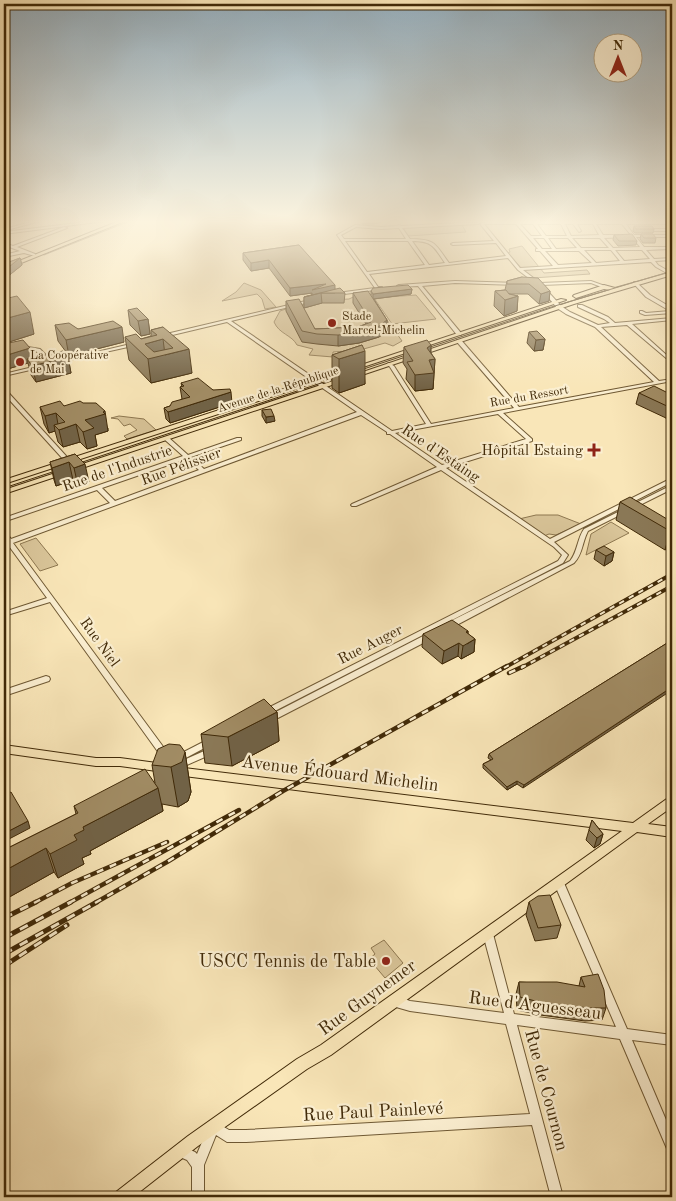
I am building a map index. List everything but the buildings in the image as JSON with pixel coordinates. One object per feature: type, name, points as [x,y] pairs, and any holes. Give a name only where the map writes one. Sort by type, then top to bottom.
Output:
[{"type":"main road","name":"Avenue de la République","points":[[4,492],[166,438],[459,334],[606,289],[618,288],[656,277]]},
{"type":"main road","name":"Avenue de la République","points":[[4,482],[63,461],[75,459],[389,364],[557,305]]},
{"type":"main road","name":"Avenue Édouard Michelin","points":[[4,748],[96,762],[120,762],[672,832]]},
{"type":"main road","name":"Rue Guynemer","points":[[121,1197],[179,1151],[488,934],[672,801]]},
{"type":"street","points":[[369,277],[377,288]]},
{"type":"street","points":[[530,277],[540,285],[557,305],[597,326],[658,383]]},
{"type":"street","points":[[332,296],[377,288],[418,284],[455,282],[523,284]]},
{"type":"street","points":[[532,284],[591,282],[606,289]]},
{"type":"street","points":[[635,283],[648,296],[672,311]]},
{"type":"street","points":[[418,284],[459,334]]},
{"type":"street","points":[[160,337],[314,299]]},
{"type":"street","points":[[580,306],[606,318],[613,324]]},
{"type":"street","points":[[642,312],[645,314],[672,311]]},
{"type":"street","points":[[597,326],[672,319]]},
{"type":"street","name":"Rue d'Estaing","points":[[228,321],[549,542]]},
{"type":"street","points":[[628,323],[672,362]]},
{"type":"street","points":[[4,375],[146,341]]},
{"type":"street","points":[[459,341],[518,408]]},
{"type":"street","points":[[4,344],[38,350],[52,364]]},
{"type":"street","points":[[389,364],[429,425]]},
{"type":"street","name":"Rue du Ressort","points":[[389,433],[672,380]]},
{"type":"street","points":[[642,386],[655,393]]},
{"type":"street","points":[[4,391],[63,461]]},
{"type":"street","points":[[354,505],[441,468],[530,440],[500,412]]},
{"type":"street","name":"Rue Pélissier","points":[[10,542],[360,413]]},
{"type":"street","points":[[166,438],[203,471]]},
{"type":"street","name":"Rue de l'Industrie","points":[[4,520],[240,439]]},
{"type":"street","points":[[549,542],[672,480]]},
{"type":"street","name":"Rue Auger","points":[[549,542],[563,551],[565,555],[564,560],[260,720],[566,565],[578,556],[581,537],[586,530],[672,487]]},
{"type":"street","points":[[98,488],[114,504]]},
{"type":"street","name":"Rue Niel","points":[[4,534],[160,748],[167,760],[167,769]]},
{"type":"street","points":[[4,614],[52,599]]},
{"type":"street","points":[[4,693],[46,679]]},
{"type":"street","points":[[4,734],[6,739],[4,748]]},
{"type":"street","points":[[157,777],[184,754],[218,742]]},
{"type":"street","points":[[559,883],[672,1147]]},
{"type":"street","name":"Rue de Cournon","points":[[488,934],[557,1197]]},
{"type":"street","name":"Rue d'Aguesseau","points":[[396,999],[400,1003],[410,1006],[672,1040]]},
{"type":"street","name":"Rue Paul Painlevé","points":[[214,1127],[227,1136],[246,1136],[537,1119]]},
{"type":"street","points":[[198,1197],[198,1165],[214,1127]]},
{"type":"street","points":[[179,1151],[190,1156],[198,1165]]},
{"type":"shaded area","points":[[244,283],[261,290],[276,307],[265,309],[262,299],[257,294],[222,301],[236,292]]},
{"type":"shaded area","name":"Stade Marcel-Michelin","points":[[366,291],[402,341],[393,346],[385,343],[360,350],[333,352],[333,357],[309,355],[313,349],[297,345],[274,322],[280,311],[309,301],[349,299]]},
{"type":"shaded area","points":[[416,295],[436,319],[392,324],[374,298]]},
{"type":"shaded area","points":[[119,416],[144,419],[156,430],[127,439],[124,436],[137,430],[130,424],[124,426],[118,419],[111,418]]},
{"type":"shaded area","points":[[536,515],[558,515],[581,524],[556,535],[549,534],[544,536],[519,519]]},
{"type":"shaded area","points":[[611,522],[629,533],[586,555],[591,534]]},
{"type":"shaded area","points":[[36,538],[58,565],[40,571],[20,544]]},
{"type":"shaded area","name":"USCC Tennis de Table","points":[[384,940],[403,963],[385,978],[369,959],[375,954],[371,948]]},
{"type":"tram line","points":[[4,488],[548,308],[652,277]]},
{"type":"railway","points":[[504,668],[672,574]]},
{"type":"railway","points":[[521,668],[672,586]]},
{"type":"railway","points":[[95,903],[167,862],[283,791],[507,666]]},
{"type":"railway","points":[[509,673],[524,666]]},
{"type":"railway","points":[[69,903],[239,810]]},
{"type":"railway","points":[[34,903],[72,883],[167,842]]},
{"type":"railway","points":[[4,938],[71,902]]},
{"type":"railway","points":[[4,954],[97,902]]},
{"type":"railway","points":[[4,918],[34,903]]},
{"type":"railway","points":[[4,966],[67,925]]},
{"type":"place","name":"Stade Marcel-Michelin","points":[[332,323]]},
{"type":"place","name":"La Coopérative de Mai","points":[[20,362]]},
{"type":"place","name":"Hôpital Estaing","points":[[594,450]]},
{"type":"place","name":"USCC Tennis de Table","points":[[386,961]]}]
